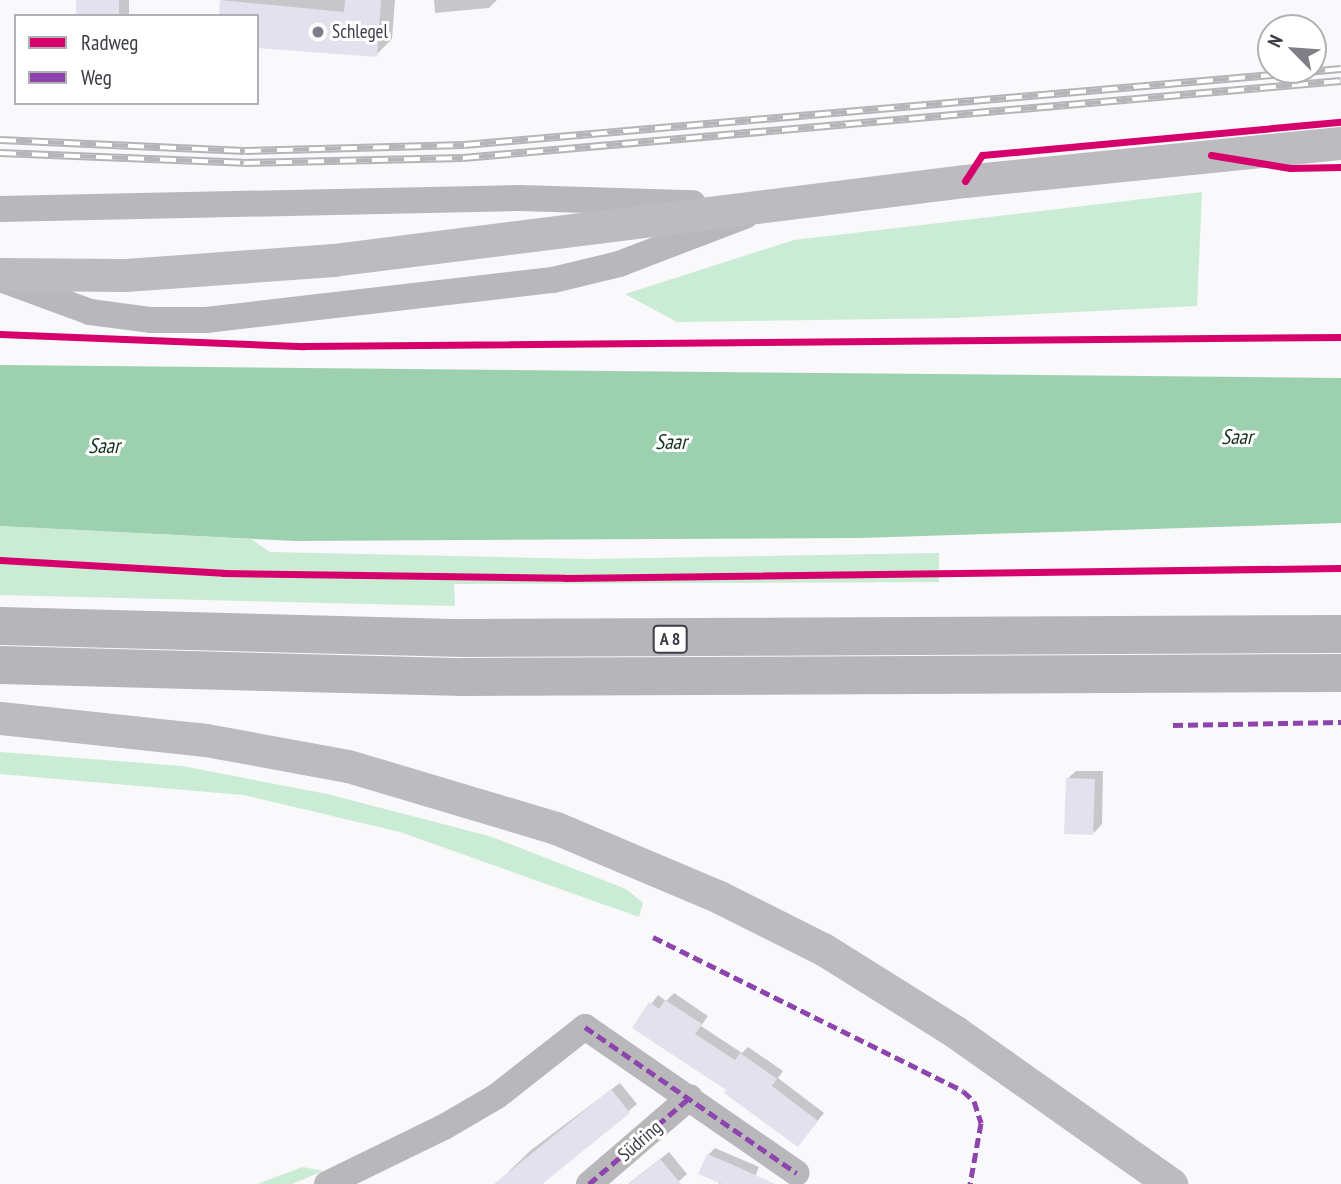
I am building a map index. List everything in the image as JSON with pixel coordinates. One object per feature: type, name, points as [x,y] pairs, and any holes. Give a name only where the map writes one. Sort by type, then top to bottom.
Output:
[{"type":"highway","name":"A 8","points":[[0,626],[463,638],[1341,634]]},
{"type":"highway","name":"A 8","points":[[0,665],[476,677],[1341,673]]},
{"type":"main road","points":[[0,277],[228,270],[442,248],[779,203],[1341,143]]},
{"type":"main road","points":[[0,718],[193,738],[348,766],[488,804],[644,863],[719,897],[886,987],[1171,1184]]},
{"type":"street","points":[[0,209],[520,198],[779,203]]},
{"type":"street","points":[[0,277],[63,304],[124,317],[180,321],[256,314],[588,272],[779,203]]},
{"type":"street","points":[[327,1184],[432,1133],[497,1096],[585,1027],[797,1173]]},
{"type":"street","name":"Südring","points":[[589,1184],[690,1097]]},
{"type":"shaded area","points":[[1202,192],[1197,306],[954,318],[677,322],[625,294],[794,240]]},
{"type":"shaded area","points":[[0,526],[251,539],[270,552],[589,559],[939,553],[939,582],[454,584],[455,606],[0,595]]},
{"type":"shaded area","points":[[0,752],[182,766],[327,794],[489,836],[626,889],[643,903],[639,917],[400,832],[243,795],[0,774]]},
{"type":"shaded area","points":[[303,1167],[323,1171],[292,1184],[257,1184]]},
{"type":"water","name":"Saar","points":[[0,365],[1341,378],[1341,523],[860,538],[295,541],[0,526]]},
{"type":"building","points":[[76,0],[119,0],[119,14],[76,14]]},
{"type":"building","name":"Schlegel","points":[[220,0],[344,12],[345,0],[381,0],[377,57],[259,48],[259,14],[219,14]]},
{"type":"building","points":[[1066,778],[1095,779],[1093,835],[1064,834]]},
{"type":"building","points":[[665,1000],[702,1024],[695,1034],[735,1060],[740,1053],[777,1079],[772,1086],[818,1121],[798,1147],[724,1093],[726,1090],[632,1028],[649,1002],[659,1009]]},
{"type":"building","points":[[611,1089],[630,1113],[542,1184],[494,1184]]},
{"type":"building","points":[[707,1154],[775,1184],[722,1184],[698,1174]]},
{"type":"building","points":[[660,1159],[681,1184],[629,1184]]},
{"type":"railway","points":[[0,140],[245,151],[464,145],[1341,69]]},
{"type":"railway","points":[[0,153],[244,163],[463,158],[1341,81]]},
{"type":"marked path","points":[[1173,725],[1341,722]]},
{"type":"marked path","points":[[653,937],[963,1091],[974,1101],[981,1123],[970,1184]]},
{"type":"marked path","points":[[585,1027],[797,1173]]},
{"type":"marked path","points":[[589,1184],[690,1097]]},
{"type":"cycle path","points":[[965,181],[982,155],[1341,122]]},
{"type":"cycle path","points":[[1211,155],[1290,168],[1341,167]]},
{"type":"cycle path","points":[[0,334],[304,346],[1341,337]]},
{"type":"cycle path","points":[[0,560],[223,573],[565,578],[1341,568]]},
{"type":"place","name":"Schlegel","points":[[318,32]]}]
